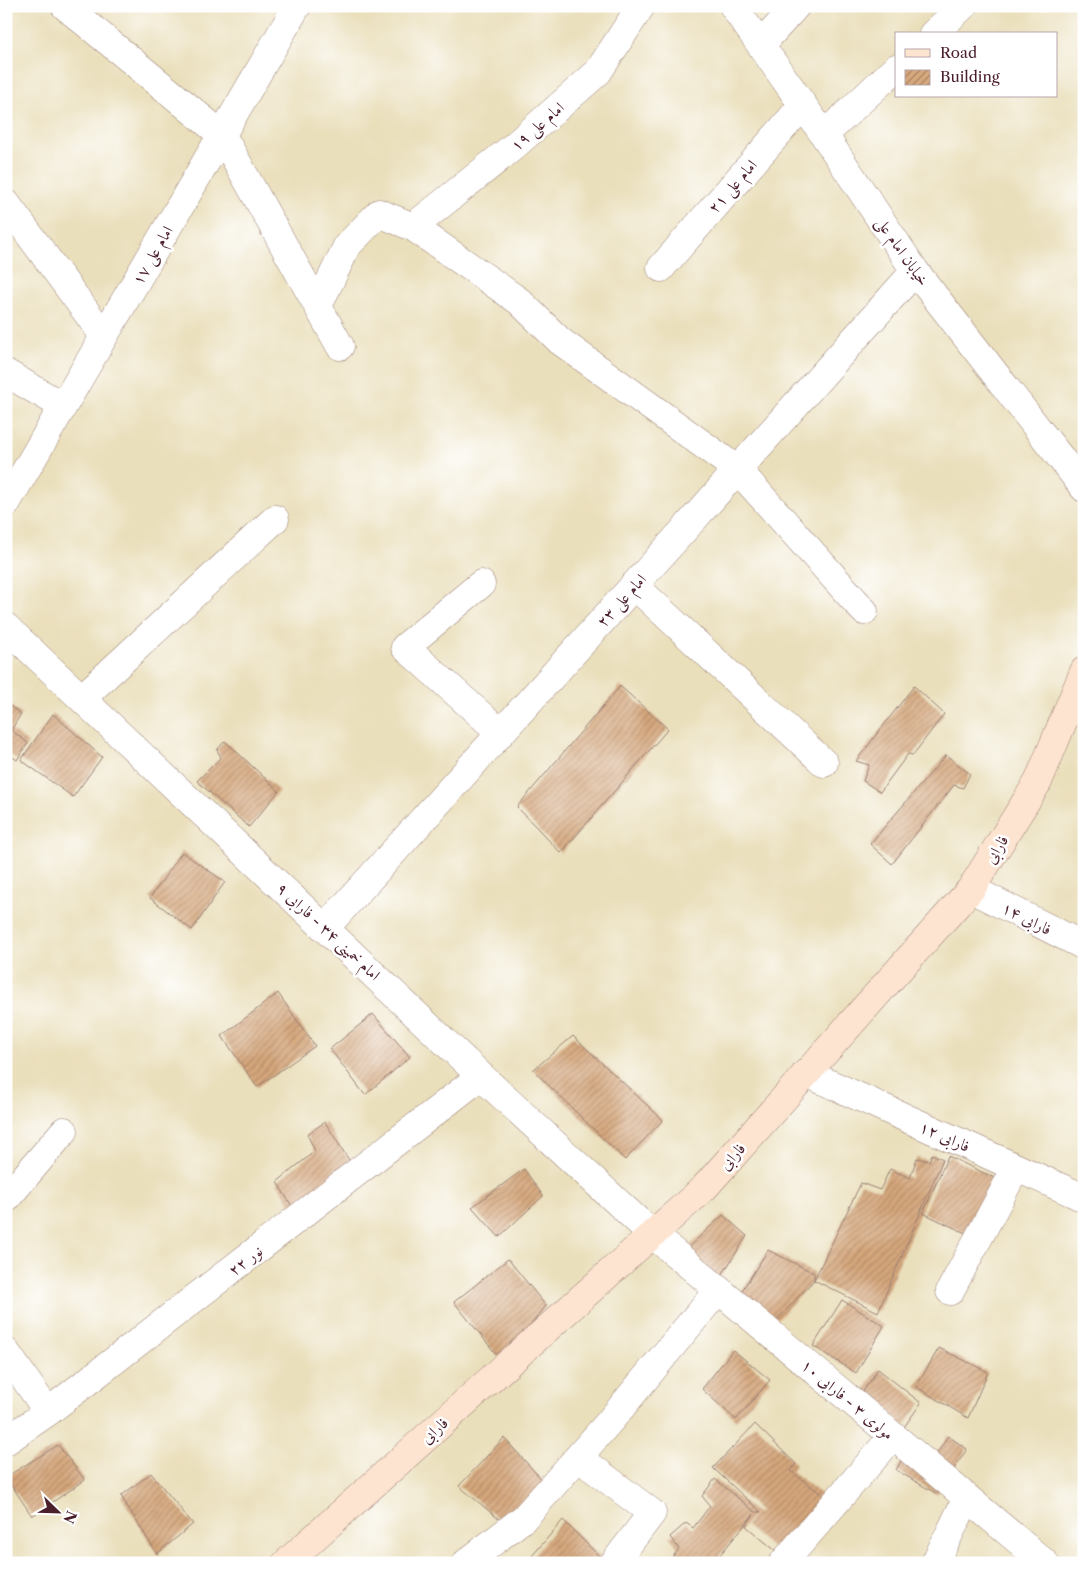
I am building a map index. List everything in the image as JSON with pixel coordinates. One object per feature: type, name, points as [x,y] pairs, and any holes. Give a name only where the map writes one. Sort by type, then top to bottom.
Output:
[{"type":"street","points":[[66,6],[222,134],[340,346]]},
{"type":"street","name":"امام علی ۱۷","points":[[6,504],[297,6]]},
{"type":"street","name":"امام علی ۱۹","points":[[413,227],[513,147],[598,72],[641,6]]},
{"type":"street","name":"خیابان امام علی","points":[[733,6],[824,135],[915,271],[1084,488]]},
{"type":"street","points":[[760,45],[796,6]]},
{"type":"street","points":[[935,32],[963,6]]},
{"type":"street","points":[[824,135],[895,69]]},
{"type":"street","name":"امام علی ۲۱","points":[[661,268],[803,105]]},
{"type":"street","points":[[6,203],[104,336]]},
{"type":"street","points":[[318,306],[347,246],[379,213],[413,227],[519,301],[560,341],[738,470],[864,611]]},
{"type":"street","name":"امام علی ۲۳","points":[[325,928],[915,271]]},
{"type":"street","points":[[6,373],[63,406]]},
{"type":"street","points":[[82,698],[275,519]]},
{"type":"street","points":[[481,584],[405,647],[501,733]]},
{"type":"street","points":[[634,585],[824,763]]},
{"type":"street","name":"امام خمینی ۳۴ - فارابی ۹","points":[[6,627],[481,1076],[652,1234]]},
{"type":"street","name":"فارابی","points":[[286,1563],[704,1188],[806,1074],[971,889],[1038,782],[1084,671]]},
{"type":"street","name":"فارابی ۱۴","points":[[971,889],[1084,946]]},
{"type":"street","name":"فارابی ۱۲","points":[[806,1074],[1084,1198]]},
{"type":"street","name":"نور ۲۲","points":[[6,1441],[48,1412],[481,1076]]},
{"type":"street","points":[[6,1199],[64,1132]]},
{"type":"street","points":[[950,1291],[1016,1168]]},
{"type":"street","name":"مولوی ۳ - فارابی ۱۰","points":[[652,1234],[1045,1563]]},
{"type":"street","points":[[466,1563],[524,1518],[578,1457],[718,1290]]},
{"type":"street","points":[[6,1352],[48,1412]]},
{"type":"street","points":[[783,1563],[893,1436]]},
{"type":"street","points":[[578,1457],[652,1512],[614,1563]]},
{"type":"street","points":[[935,1563],[968,1498]]},
{"type":"building","points":[[620,686],[668,729],[561,853],[517,807]]},
{"type":"building","points":[[914,686],[944,714],[913,755],[908,754],[880,792],[863,781],[869,765],[856,761]]},
{"type":"building","points":[[6,703],[21,714],[11,730],[28,743],[17,760],[6,752]]},
{"type":"building","points":[[53,714],[102,757],[73,797],[21,760]]},
{"type":"building","points":[[225,741],[279,791],[249,827],[197,781],[221,757],[217,750]]},
{"type":"building","points":[[946,755],[970,774],[963,788],[954,785],[892,864],[870,844]]},
{"type":"building","points":[[182,852],[225,882],[192,930],[150,898]]},
{"type":"building","points":[[278,993],[315,1046],[257,1087],[222,1036]]},
{"type":"building","points":[[373,1014],[410,1057],[365,1095],[330,1049]]},
{"type":"building","points":[[573,1036],[663,1120],[625,1160],[533,1070]]},
{"type":"building","points":[[325,1122],[352,1165],[293,1208],[277,1182],[315,1151],[307,1134]]},
{"type":"building","points":[[932,1154],[943,1159],[878,1312],[814,1280],[861,1183],[880,1190],[890,1169],[910,1178],[917,1158],[929,1161]]},
{"type":"building","points":[[948,1156],[1003,1182],[974,1237],[923,1213]]},
{"type":"building","points":[[524,1169],[543,1196],[499,1237],[472,1207]]},
{"type":"building","points":[[723,1215],[747,1236],[714,1287],[686,1249]]},
{"type":"building","points":[[768,1250],[814,1273],[814,1280],[772,1325],[741,1292]]},
{"type":"building","points":[[508,1259],[546,1306],[501,1360],[454,1302]]},
{"type":"building","points":[[842,1300],[884,1326],[856,1373],[813,1346]]},
{"type":"building","points":[[939,1348],[988,1372],[968,1418],[916,1387]]},
{"type":"building","points":[[733,1350],[770,1380],[736,1420],[702,1389]]},
{"type":"building","points":[[878,1369],[921,1403],[895,1440],[852,1408]]},
{"type":"building","points":[[755,1424],[796,1464],[791,1471],[832,1502],[784,1558],[746,1526],[754,1514],[713,1563],[667,1563],[679,1549],[670,1537],[686,1523],[693,1528],[710,1506],[702,1496],[715,1479],[755,1512],[761,1512],[713,1468]]},
{"type":"building","points":[[948,1436],[967,1449],[937,1494],[896,1470],[906,1452],[930,1464]]},
{"type":"building","points":[[504,1438],[545,1483],[506,1525],[459,1486]]},
{"type":"building","points":[[58,1445],[85,1480],[32,1516],[6,1477]]},
{"type":"building","points":[[151,1473],[193,1524],[157,1554],[121,1496]]},
{"type":"building","points":[[563,1520],[606,1563],[526,1563]]}]
